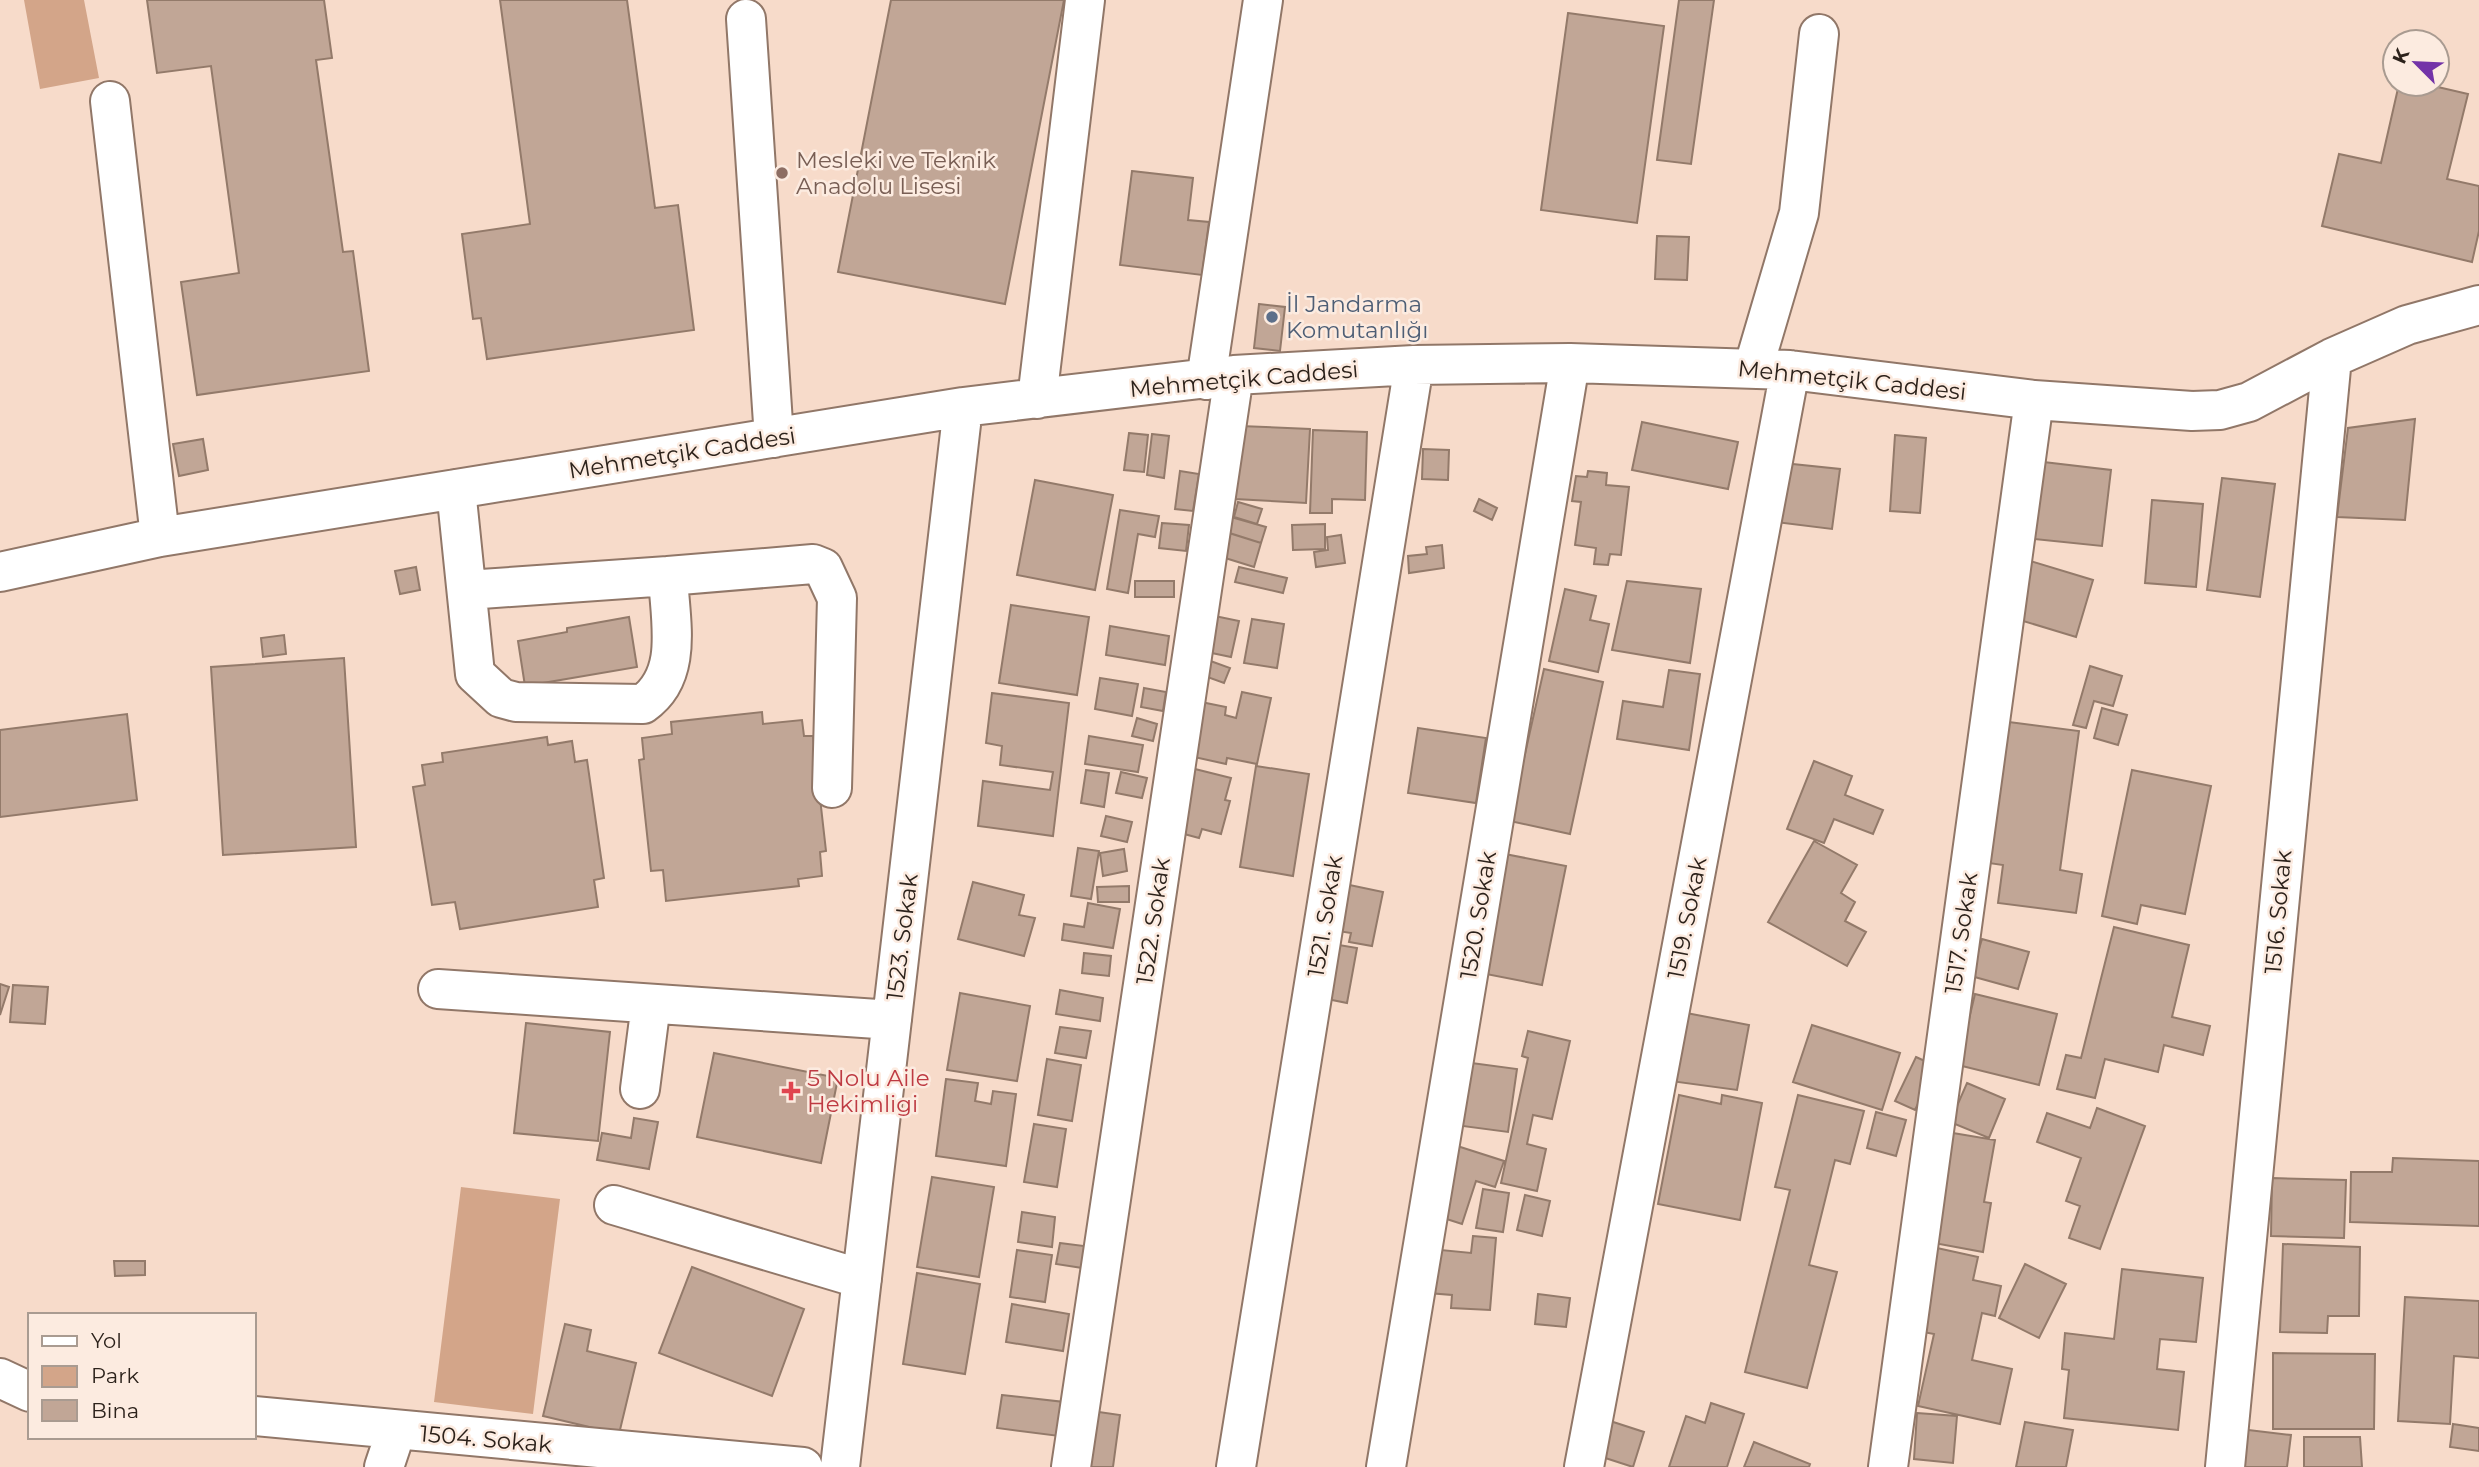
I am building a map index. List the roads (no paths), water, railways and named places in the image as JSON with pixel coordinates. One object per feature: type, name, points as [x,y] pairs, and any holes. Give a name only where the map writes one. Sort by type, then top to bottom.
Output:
[{"type":"street","points":[[1037,399],[1086,0]]},
{"type":"street","name":"1522. Sokak","points":[[1071,1467],[1220,378],[1263,0]]},
{"type":"street","points":[[746,19],[774,438]]},
{"type":"street","name":"1519. Sokak","points":[[1584,1467],[1799,213],[1819,34]]},
{"type":"street","points":[[110,101],[160,537]]},
{"type":"street","name":"Mehmetçik Caddesi","points":[[0,572],[160,537],[963,407],[1220,378],[1414,365],[1570,363],[1771,369],[2034,400],[2192,411],[2220,410],[2249,402],[2332,358],[2407,325],[2479,305]]},
{"type":"street","name":"1516. Sokak","points":[[2225,1467],[2332,358]]},
{"type":"street","name":"1520. Sokak","points":[[1386,1467],[1570,363]]},
{"type":"street","name":"1521. Sokak","points":[[1236,1467],[1414,365]]},
{"type":"street","name":"1517. Sokak","points":[[1888,1467],[2034,400]]},
{"type":"street","name":"1523. Sokak","points":[[841,1467],[963,407]]},
{"type":"street","points":[[456,489],[475,674],[501,698],[516,702],[643,704],[659,693],[668,675],[672,652],[668,576]]},
{"type":"street","points":[[467,590],[813,564],[823,568],[836,598],[832,788]]},
{"type":"street","points":[[438,989],[892,1020]]},
{"type":"street","points":[[640,1089],[651,1004]]},
{"type":"street","points":[[614,1205],[862,1279]]},
{"type":"street","points":[[0,1378],[28,1391]]},
{"type":"street","name":"1504. Sokak","points":[[256,1416],[803,1467]]},
{"type":"street","points":[[384,1467],[396,1431]]},
{"type":"place","name":"Mesleki ve Teknik Anadolu Lisesi","points":[[782,173]]},
{"type":"place","name":"İl Jandarma Komutanlığı","points":[[1272,317]]},
{"type":"place","name":"5 Nolu Aile Hekimligi","points":[[791,1091]]}]
